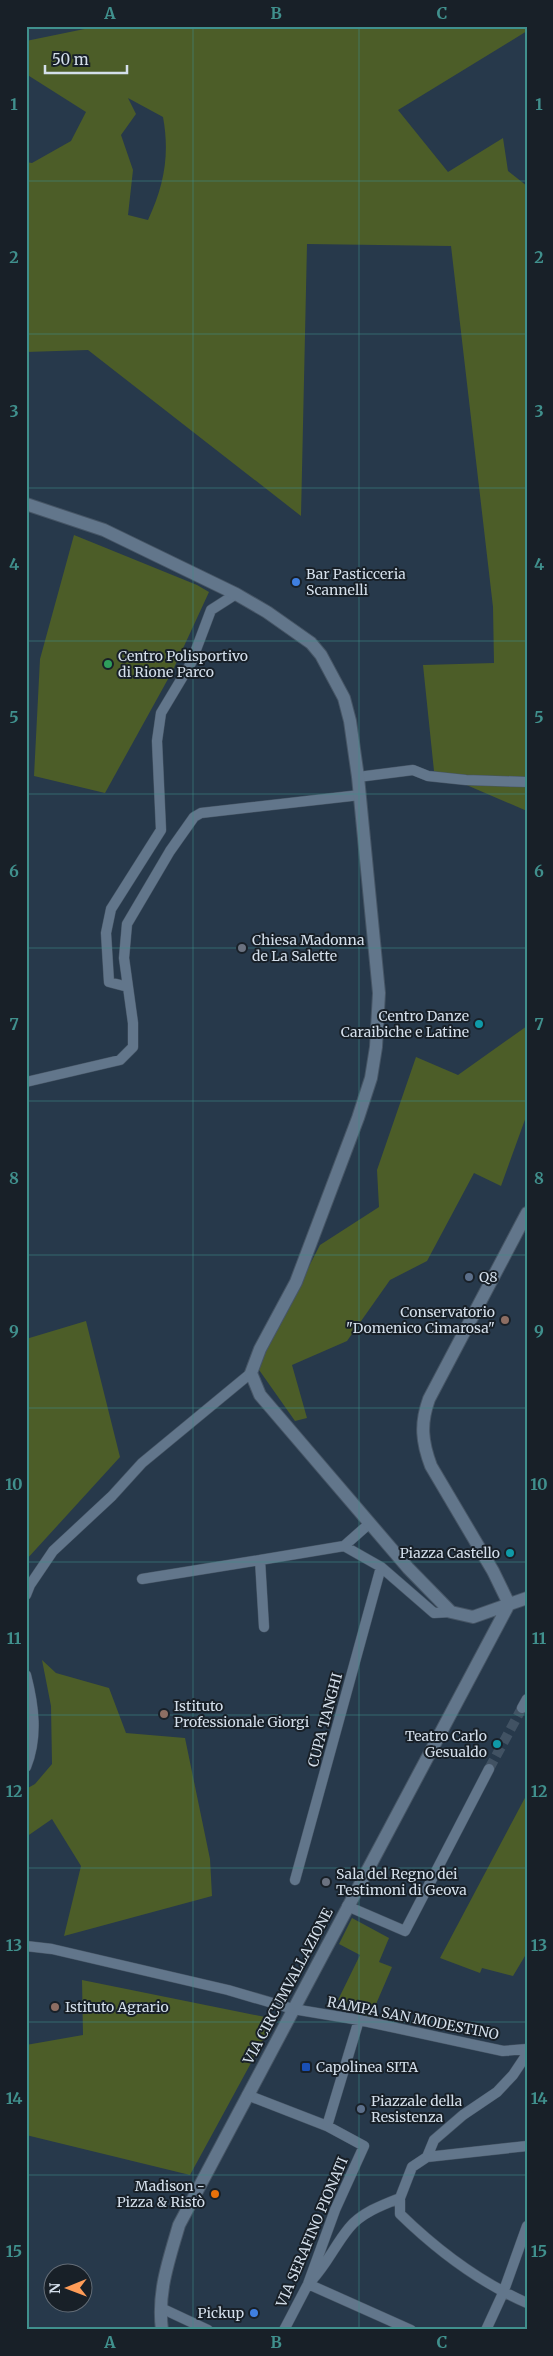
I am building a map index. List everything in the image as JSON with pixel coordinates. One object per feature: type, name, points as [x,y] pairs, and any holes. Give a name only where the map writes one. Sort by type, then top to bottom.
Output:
[{"type":"street","points":[[26,504],[104,530],[236,594],[311,643],[321,655],[344,698],[350,721],[360,795],[379,993],[376,1047],[371,1078],[358,1118],[296,1282],[260,1349],[251,1373],[142,1462],[112,1496],[53,1551],[30,1585],[26,1595]]},
{"type":"street","points":[[128,987],[109,982],[106,933],[111,909],[161,830],[157,741],[161,713],[191,663],[211,610],[236,594]]},
{"type":"street","points":[[358,778],[413,770],[428,776],[466,780],[527,782]]},
{"type":"street","points":[[26,1082],[120,1060],[133,1047],[124,958],[127,924],[170,851],[194,817],[201,813],[360,795]]},
{"type":"street","points":[[508,1604],[493,1571],[431,1466],[424,1448],[422,1431],[428,1399],[527,1213]]},
{"type":"street","points":[[251,1373],[260,1394],[420,1581],[451,1612]]},
{"type":"street","points":[[142,1579],[344,1546],[370,1523]]},
{"type":"street","points":[[344,1546],[381,1568],[434,1613],[451,1612],[473,1617],[527,1598]]},
{"type":"street","points":[[260,1560],[264,1627]]},
{"type":"street","name":"CUPA TANGHI","points":[[295,1880],[381,1568]]},
{"type":"street","name":"VIA CIRCUMVALLAZIONE","points":[[162,2330],[161,2308],[164,2272],[179,2225],[508,1604]]},
{"type":"street","points":[[26,1675],[34,1708],[33,1750],[26,1767]]},
{"type":"street","points":[[347,1906],[405,1931],[489,1769]]},
{"type":"street","name":"RAMPA SAN MODESTINO","points":[[26,1946],[52,1949],[228,1990],[293,2009],[359,2020],[502,2050],[527,2049]]},
{"type":"street","points":[[327,2126],[359,2020]]},
{"type":"street","points":[[427,2157],[434,2140],[463,2115],[497,2092],[513,2075],[527,2054]]},
{"type":"street","name":"VIA SERAFINO PIONATI","points":[[247,2095],[327,2126],[364,2146],[335,2210],[308,2284],[284,2330]]},
{"type":"street","points":[[527,2146],[427,2157],[412,2167],[400,2198],[400,2214],[420,2233],[446,2254],[503,2293],[527,2303]]},
{"type":"street","points":[[400,2198],[378,2206],[350,2227],[323,2267],[308,2284],[411,2330]]},
{"type":"street","points":[[486,2330],[503,2293],[527,2226]]},
{"type":"street","points":[[161,2308],[202,2329]]},
{"type":"green space","points":[[99,26],[527,26],[527,31],[398,110],[448,172],[503,138],[508,171],[527,186],[527,811],[434,771],[423,665],[494,663],[493,607],[451,246],[307,244],[301,516],[88,350],[26,352],[26,162],[32,163],[71,141],[86,112],[26,74],[26,41]],"holes":[[[128,98],[163,117],[166,157],[162,182],[148,220],[128,215],[133,170],[121,135],[136,114]]]},
{"type":"green space","name":"Centro Polisportivo di Rione Parco","points":[[74,535],[197,585],[209,592],[173,670],[105,793],[34,776],[40,659]]},
{"type":"green space","points":[[527,1026],[527,1114],[501,1186],[474,1173],[427,1261],[390,1280],[347,1341],[292,1365],[307,1418],[295,1421],[257,1367],[320,1245],[379,1207],[377,1170],[416,1057],[458,1075]]},
{"type":"green space","points":[[86,1321],[120,1457],[26,1560],[26,1339]]},
{"type":"green space","points":[[42,1660],[56,1673],[109,1688],[126,1733],[185,1738],[210,1859],[212,1896],[64,1936],[81,1866],[52,1819],[26,1837],[26,1789],[35,1784],[52,1764],[51,1706]]},
{"type":"green space","points":[[527,1794],[527,1944],[525,1956],[513,1976],[482,1968],[480,1973],[440,1958]]},
{"type":"green space","points":[[352,1918],[389,1938],[379,1962],[392,1967],[370,2018],[364,2017],[366,2007],[338,2000],[360,1955],[339,1944]]},
{"type":"green space","points":[[82,1980],[275,2019],[190,2175],[26,2135],[26,2045],[83,2035]]},
{"type":"tunnel","points":[[489,1769],[522,1708]]},
{"type":"place","name":"Bar Pasticceria Scannelli","points":[[296,582]]},
{"type":"place","name":"Centro Polisportivo di Rione Parco","points":[[108,664]]},
{"type":"place","name":"Chiesa Madonna de La Salette","points":[[242,948]]},
{"type":"place","name":"Centro Danze Caraibiche e Latine","points":[[479,1024]]},
{"type":"place","name":"Q8","points":[[469,1277]]},
{"type":"place","name":"Conservatorio \"Domenico Cimarosa\"","points":[[505,1320]]},
{"type":"place","name":"Piazza Castello","points":[[510,1553]]},
{"type":"place","name":"Istituto Professionale Giorgi","points":[[164,1714]]},
{"type":"place","name":"Teatro Carlo Gesualdo","points":[[497,1744]]},
{"type":"place","name":"Sala del Regno dei Testimoni di Geova","points":[[326,1882]]},
{"type":"place","name":"Istituto Agrario","points":[[55,2007]]},
{"type":"place","name":"Capolinea SITA","points":[[306,2067]]},
{"type":"place","name":"Piazzale della Resistenza","points":[[361,2109]]},
{"type":"place","name":"Madison - Pizza & Ristò","points":[[215,2194]]},
{"type":"place","name":"Pickup","points":[[254,2313]]}]
